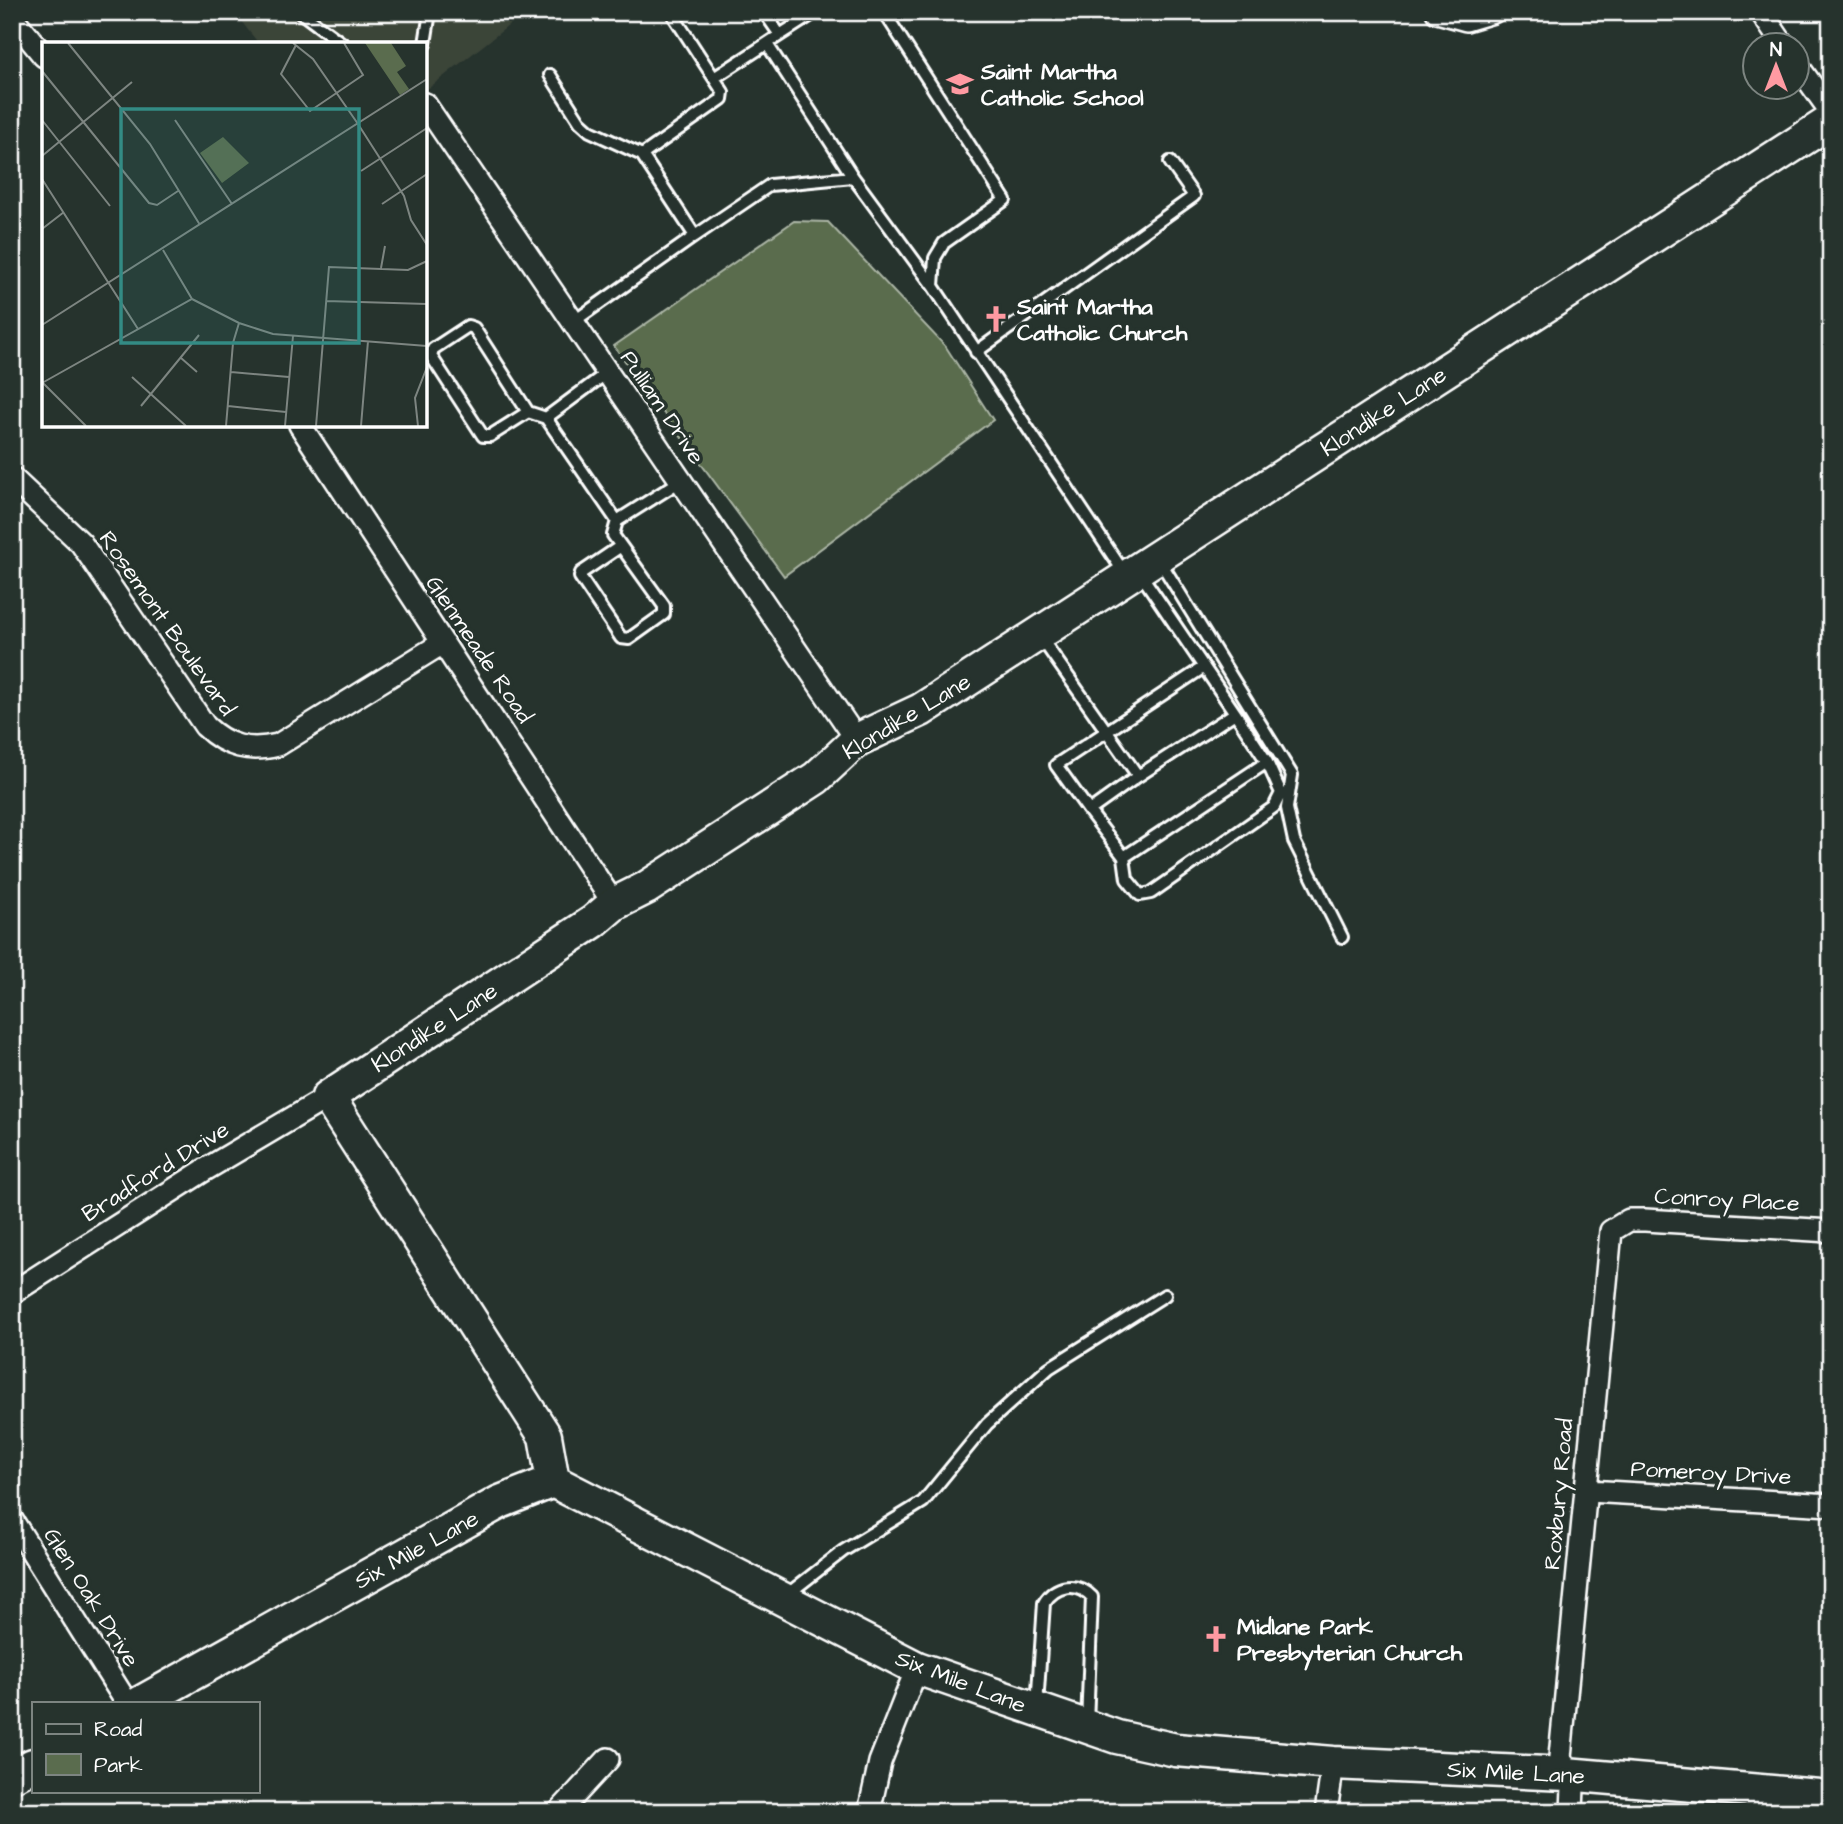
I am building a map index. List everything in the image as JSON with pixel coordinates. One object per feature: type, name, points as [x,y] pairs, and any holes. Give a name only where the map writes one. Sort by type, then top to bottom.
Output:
[{"type":"street","points":[[1437,12],[1466,20],[1493,12]]},
{"type":"street","points":[[1761,12],[1775,32]]},
{"type":"street","points":[[12,17],[42,54]]},
{"type":"street","points":[[1812,86],[1831,112]]},
{"type":"street","name":"Pulliam Drive","points":[[427,107],[857,740]]},
{"type":"street","name":"Klondike Lane","points":[[328,1097],[593,922],[614,904],[646,888],[816,778],[857,740],[921,709],[1831,121]]},
{"type":"street","name":"Glenmeade Road","points":[[301,427],[429,621],[441,644],[479,695],[614,904]]},
{"type":"street","name":"Rosemont Boulevard","points":[[12,478],[80,543],[205,726],[227,743],[261,749],[278,745],[441,644]]},
{"type":"street","points":[[328,1097],[545,1436],[554,1481]]},
{"type":"street","name":"Bradford Drive","points":[[12,1293],[215,1164],[328,1097]]},
{"type":"street","name":"Conroy Place","points":[[1620,1223],[1644,1220],[1831,1231]]},
{"type":"street","name":"Roxbury Road","points":[[1572,1812],[1573,1787],[1560,1757],[1583,1516],[1588,1491],[1588,1452],[1608,1243],[1611,1231],[1620,1223]]},
{"type":"street","name":"Six Mile Lane","points":[[142,1702],[500,1502],[554,1481],[917,1668],[1087,1727],[1176,1750],[1333,1763],[1566,1774],[1831,1797]]},
{"type":"street","name":"Pomeroy Drive","points":[[1588,1491],[1831,1505]]},
{"type":"street","name":"Glen Oak Drive","points":[[12,1520],[126,1702]]},
{"type":"street","points":[[869,1812],[880,1762],[917,1668]]},
{"type":"street","points":[[559,1812],[608,1759]]},
{"type":"street","points":[[1326,1812],[1333,1763]]},
{"type":"street","points":[[12,1776],[32,1766]]},
{"type":"lane","points":[[300,12],[340,42]]},
{"type":"lane","points":[[425,42],[430,12]]},
{"type":"lane","points":[[642,155],[717,105],[723,92],[671,12]]},
{"type":"lane","points":[[764,12],[780,35]]},
{"type":"lane","points":[[714,78],[816,12]]},
{"type":"lane","points":[[884,12],[1005,200],[944,243],[935,258],[933,286]]},
{"type":"lane","points":[[767,44],[853,177],[933,286],[976,352],[1140,567],[1292,775],[1287,808],[1294,841],[1342,937]]},
{"type":"lane","points":[[550,75],[580,122],[590,131],[642,155],[695,236]]},
{"type":"lane","points":[[976,352],[1194,195],[1170,162]]},
{"type":"lane","points":[[573,322],[770,185],[853,177]]},
{"type":"lane","points":[[527,412],[490,436],[483,436],[431,352],[468,326],[474,328],[527,412],[546,418],[617,521]]},
{"type":"lane","points":[[546,418],[608,372]]},
{"type":"lane","points":[[621,546],[581,573],[580,577],[621,638],[629,639],[665,610],[621,546],[613,535],[617,521],[682,480]]},
{"type":"lane","points":[[1140,567],[1267,762],[1281,793],[1274,807],[1151,893],[1140,895],[1127,879],[1124,857],[1056,765],[1105,729],[1204,667]]},
{"type":"lane","points":[[1038,633],[1138,776]]},
{"type":"lane","points":[[1089,811],[1235,713]]},
{"type":"lane","points":[[1124,857],[1267,762]]},
{"type":"lane","points":[[782,1598],[843,1551],[923,1502],[987,1424],[1049,1367],[1165,1295]]},
{"type":"lane","points":[[1037,1710],[1044,1603],[1055,1590],[1076,1587],[1092,1597],[1087,1727]]},
{"type":"shaded area","points":[[234,12],[526,12],[427,89],[427,42],[257,42]]},
{"type":"green space","points":[[794,221],[828,222],[946,347],[993,420],[784,576],[614,346]]},
{"type":"place","name":"Saint Martha Catholic School","points":[[960,84]]},
{"type":"place","name":"Saint Martha Catholic Church","points":[[996,319]]},
{"type":"place","name":"Midlane Park Presbyterian Church","points":[[1216,1639]]}]
